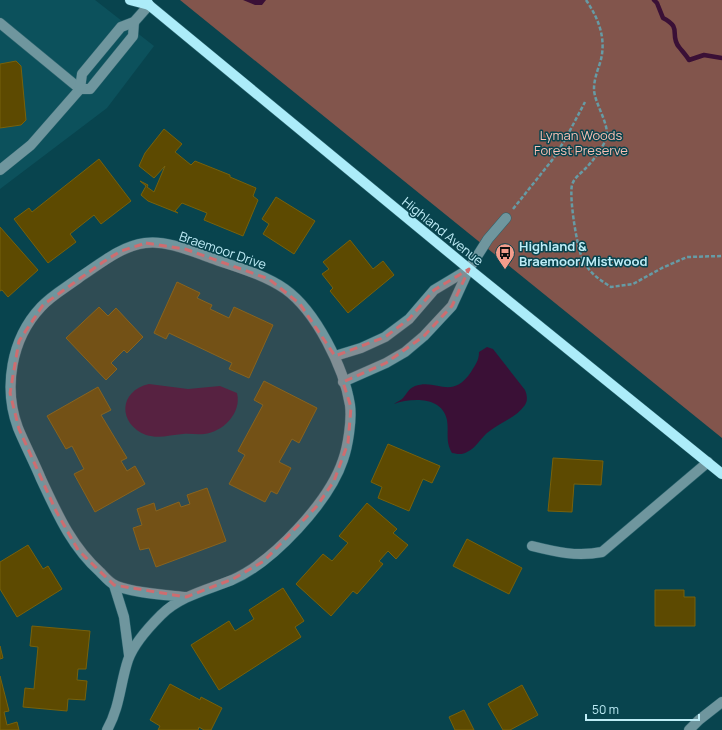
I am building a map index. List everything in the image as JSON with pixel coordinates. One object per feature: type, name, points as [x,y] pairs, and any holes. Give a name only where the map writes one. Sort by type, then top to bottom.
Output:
[{"type":"main road","name":"Highland Avenue","points":[[130,0],[148,3],[469,269],[722,474]]},
{"type":"street","points":[[0,23],[80,89],[90,89],[133,36],[134,22],[148,3]]},
{"type":"street","points":[[0,170],[31,145],[80,89],[82,74],[121,27],[134,22]]},
{"type":"street","points":[[342,378],[386,363],[405,352],[424,336],[452,306],[469,269],[488,240],[506,218]]},
{"type":"street","name":"Braemoor Drive","points":[[146,243],[169,245],[258,275],[286,290],[300,304],[322,332],[335,356],[351,407],[348,443],[343,461],[328,490],[278,548],[264,561],[233,579],[186,597],[135,590],[114,585],[90,563],[70,539],[18,429],[10,393],[16,352],[29,324],[43,305],[52,297],[121,251],[146,243]]},
{"type":"street","points":[[335,356],[361,348],[385,337],[408,319],[434,290],[469,269]]},
{"type":"street","points":[[532,546],[562,554],[585,555],[602,552],[708,462]]},
{"type":"street","points":[[114,585],[124,617],[129,655]]},
{"type":"street","points":[[107,730],[118,707],[123,675],[129,655],[145,633],[163,613],[186,597]]},
{"type":"street","points":[[689,730],[722,702]]},
{"type":"path","points":[[586,0],[594,12],[600,26],[602,49],[594,90],[606,129],[606,138],[598,153],[578,175],[572,185],[572,205],[582,260],[593,275],[611,287],[633,284],[662,268],[687,257],[722,256]]},
{"type":"path","points":[[506,218],[553,159],[585,102]]},
{"type":"highlighted area","points":[[146,243],[185,249],[269,279],[300,304],[335,356],[385,337],[409,319],[434,290],[469,269],[452,306],[424,336],[386,363],[343,382],[351,407],[348,443],[334,481],[317,506],[264,561],[233,579],[186,597],[114,585],[78,550],[56,511],[19,429],[10,393],[19,341],[43,305],[103,262],[121,251]]},
{"type":"shaded area","points":[[0,0],[95,0],[154,46],[107,108],[0,189]]},
{"type":"shaded area","points":[[243,0],[266,0],[262,5],[255,5]]},
{"type":"shaded area","points":[[487,347],[493,349],[525,390],[527,398],[526,403],[521,410],[492,429],[470,450],[462,454],[452,453],[448,440],[447,420],[444,412],[439,407],[433,403],[417,400],[394,404],[402,399],[409,390],[415,386],[423,384],[450,387],[464,381],[478,360],[479,352]]},
{"type":"shaded area","points":[[149,384],[188,389],[220,386],[237,393],[237,408],[230,420],[218,430],[201,434],[160,437],[146,435],[137,430],[130,423],[126,416],[125,408],[127,400],[132,393]]},
{"type":"green space","name":"Lyman Woods Forest Preserve","points":[[180,0],[722,0],[722,438]]},
{"type":"building","points":[[16,61],[21,66],[26,120],[21,125],[0,128],[0,64]]},
{"type":"building","points":[[164,129],[182,144],[175,152],[191,165],[195,161],[230,175],[230,177],[256,188],[253,196],[258,200],[243,236],[204,220],[207,213],[182,203],[175,211],[178,213],[148,201],[141,195],[146,186],[140,181],[148,185],[147,187],[154,192],[165,166],[154,178],[139,166],[145,153]]},
{"type":"building","points":[[99,159],[131,201],[101,224],[94,215],[70,234],[76,242],[48,263],[14,219],[29,208],[32,212]]},
{"type":"building","points":[[276,197],[315,221],[294,254],[263,234],[269,224],[262,219]]},
{"type":"building","points":[[0,227],[38,270],[8,297],[2,290],[0,291]]},
{"type":"building","points":[[350,240],[373,269],[383,261],[394,275],[348,313],[330,291],[333,288],[322,274],[329,269],[323,262]]},
{"type":"building","points":[[177,282],[200,293],[197,298],[212,305],[210,309],[229,318],[234,307],[273,325],[249,378],[229,369],[232,363],[169,333],[166,339],[154,333]]},
{"type":"building","points":[[99,307],[108,316],[116,308],[143,337],[127,353],[124,350],[111,363],[117,369],[106,380],[66,338]]},
{"type":"building","points":[[264,381],[317,408],[299,443],[292,439],[279,462],[291,468],[277,494],[271,491],[265,502],[229,484],[245,455],[238,451],[263,405],[254,400]]},
{"type":"building","points":[[98,387],[111,410],[101,415],[127,458],[121,461],[127,471],[135,466],[145,484],[95,512],[74,474],[84,469],[72,446],[66,449],[47,416]]},
{"type":"building","points":[[388,444],[440,466],[432,483],[423,479],[409,511],[378,498],[382,487],[371,482]]},
{"type":"building","points":[[553,458],[603,461],[601,485],[574,484],[572,512],[548,511]]},
{"type":"building","points":[[207,488],[226,541],[156,567],[149,548],[140,550],[133,528],[142,525],[137,509],[154,503],[156,511],[179,502],[181,507],[190,504],[187,495]]},
{"type":"building","points":[[367,503],[397,529],[393,533],[408,545],[396,559],[388,551],[379,561],[383,564],[357,594],[353,591],[331,616],[296,584],[323,554],[332,561],[348,543],[339,536]]},
{"type":"building","points":[[467,539],[522,568],[509,594],[453,566]]},
{"type":"building","points":[[28,545],[43,569],[48,566],[62,589],[17,617],[0,589],[0,562]]},
{"type":"building","points":[[283,588],[304,621],[295,627],[301,637],[219,690],[191,645],[229,621],[235,631],[254,619],[249,610]]},
{"type":"building","points":[[655,590],[684,590],[684,597],[695,597],[695,626],[655,626]]},
{"type":"building","points":[[32,626],[90,631],[86,669],[78,669],[77,680],[87,681],[85,700],[68,699],[67,711],[23,707],[25,688],[34,689],[38,647],[30,646]]},
{"type":"building","points":[[0,646],[3,658],[0,659]]},
{"type":"building","points":[[0,676],[9,711],[4,712],[7,725],[17,722],[19,730],[0,730]]},
{"type":"building","points":[[170,684],[200,700],[201,697],[222,708],[211,730],[204,730],[199,727],[198,730],[158,730],[160,726],[150,720]]},
{"type":"building","points":[[522,685],[538,715],[510,730],[503,730],[488,704]]},
{"type":"building","points":[[464,710],[474,730],[455,730],[449,717]]},
{"type":"waterway","points":[[654,0],[657,3],[663,18],[673,25],[676,43],[689,60],[704,55],[722,58]]},
{"type":"place","name":"Highland & Braemoor/Mistwood","points":[[505,270]]}]
